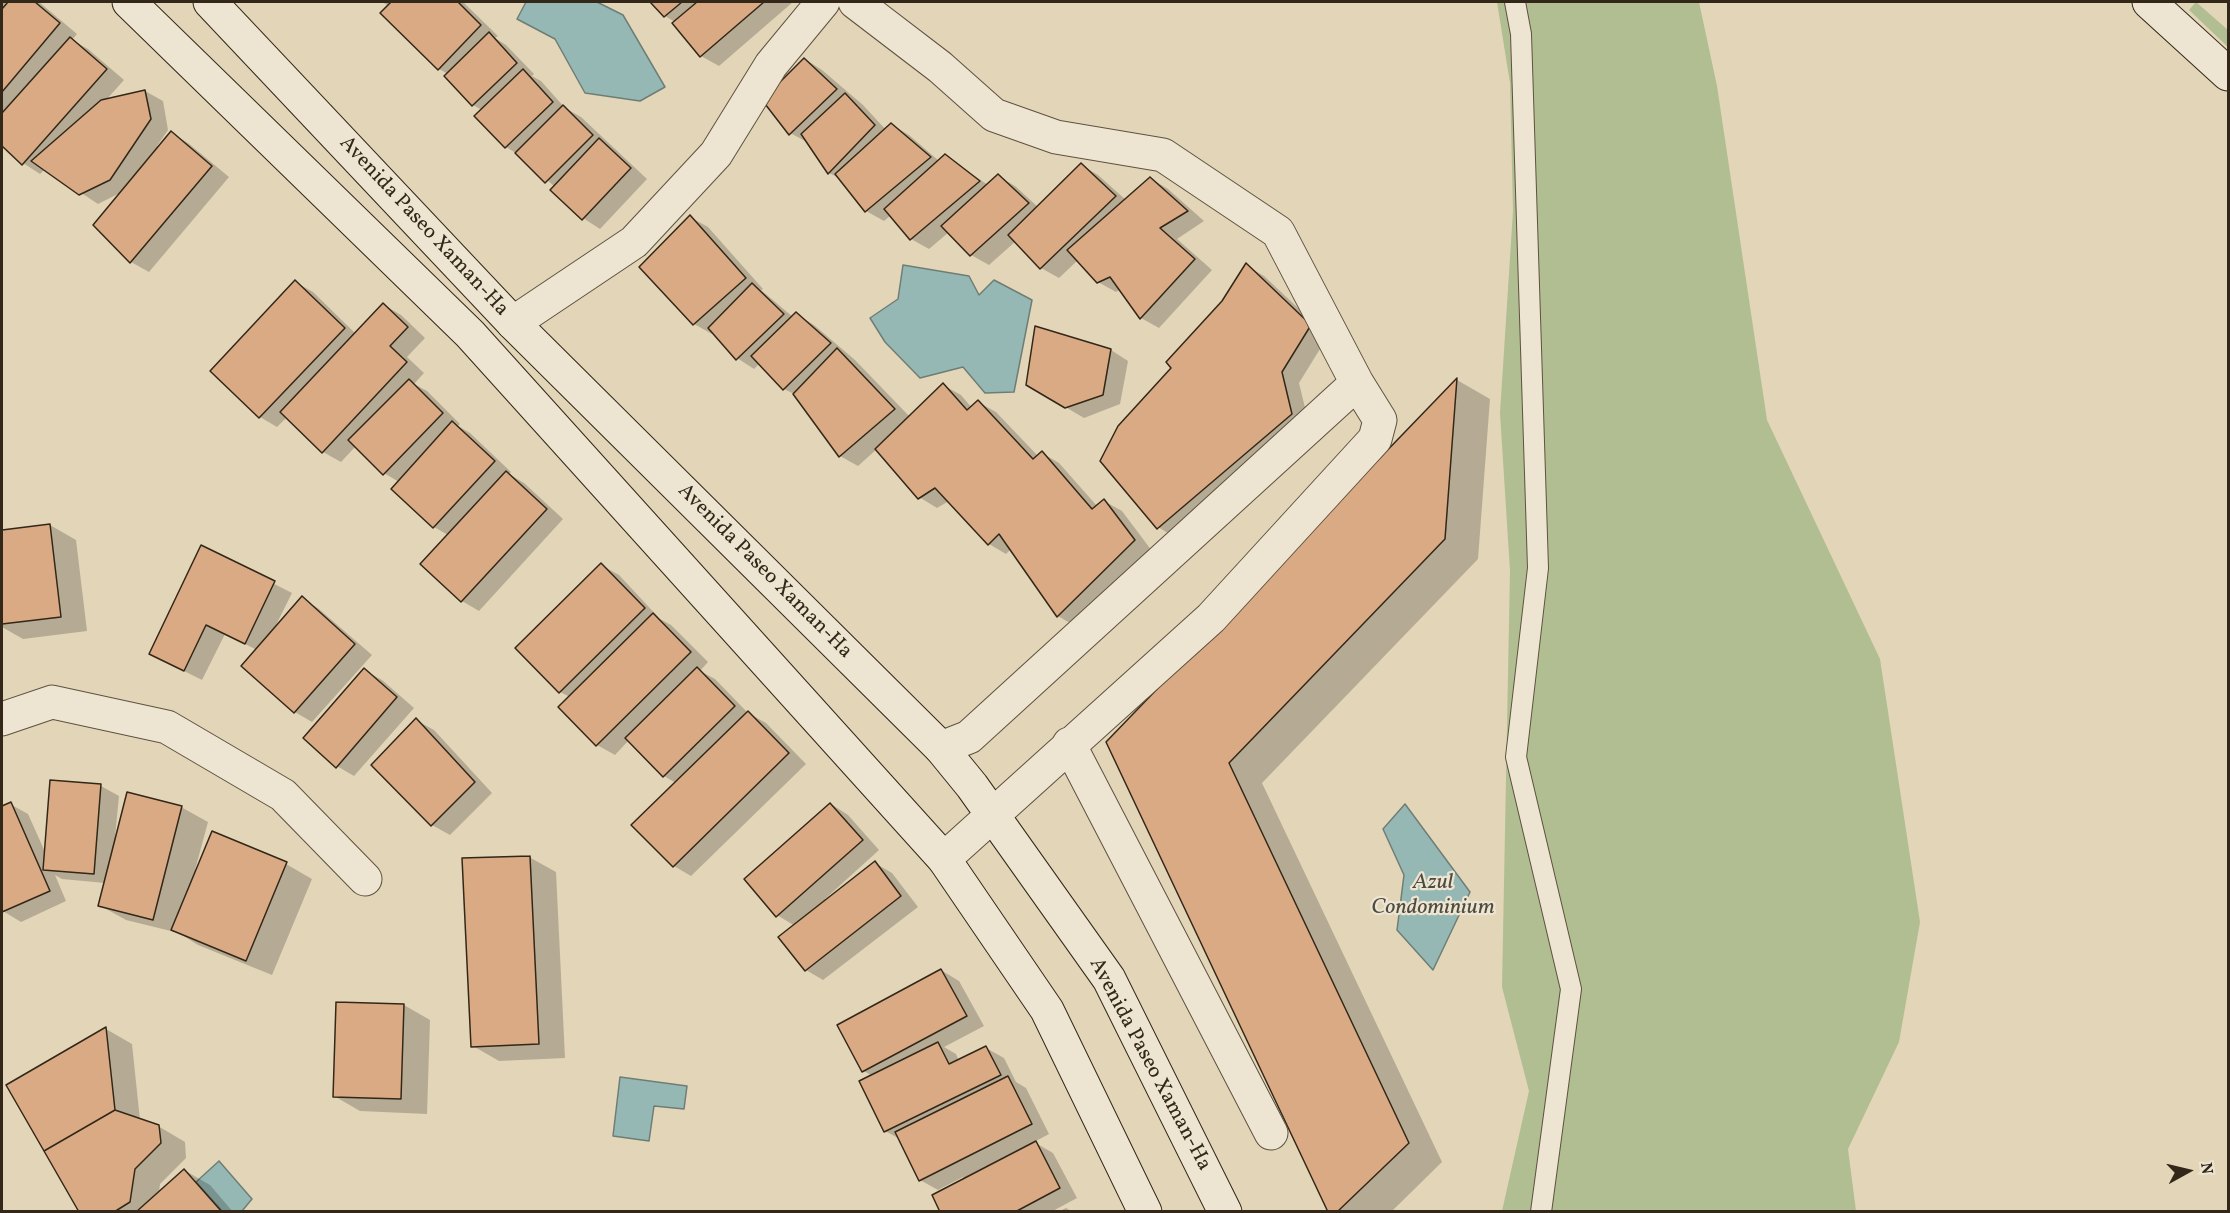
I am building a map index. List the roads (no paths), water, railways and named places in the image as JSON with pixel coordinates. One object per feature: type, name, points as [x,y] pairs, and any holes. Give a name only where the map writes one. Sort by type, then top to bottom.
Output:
[{"type":"main road","name":"Avenida Paseo Xaman-Ha","points":[[129,2],[470,334],[944,859],[1047,1010],[1145,1212]]},
{"type":"main road","name":"Avenida Paseo Xaman-Ha","points":[[210,2],[513,322],[941,748],[992,814],[1109,979],[1226,1212]]},
{"type":"main road","points":[[513,322],[634,242],[716,154],[771,65],[823,2]]},
{"type":"main road","points":[[855,2],[940,67],[994,115],[1056,137],[1163,155],[1278,232],[1357,383],[1380,420],[1375,439],[1211,618],[944,859]]},
{"type":"main road","points":[[2149,2],[2229,74]]},
{"type":"main road","points":[[941,748],[969,737],[1357,383]]},
{"type":"main road","points":[[2,718],[52,702],[167,727],[283,795],[365,879]]},
{"type":"main road","points":[[1070,744],[1270,1133]]},
{"type":"lane","points":[[1515,2],[1521,34],[1538,568],[1516,757],[1571,989],[1541,1212]]},
{"type":"water","points":[[526,2],[597,2],[623,15],[665,87],[640,101],[585,93],[555,39],[517,19]]},
{"type":"water","points":[[903,265],[969,276],[979,295],[994,280],[1032,300],[1014,392],[985,393],[963,367],[920,378],[885,342],[870,318],[898,299]]},
{"type":"water","name":"Azul Condominium","points":[[1405,804],[1470,892],[1433,970],[1397,930],[1404,875],[1383,829]]},
{"type":"water","points":[[620,1077],[687,1086],[684,1109],[654,1106],[649,1141],[613,1136]]},
{"type":"water","points":[[219,1161],[252,1199],[242,1211],[222,1211],[196,1182]]}]
